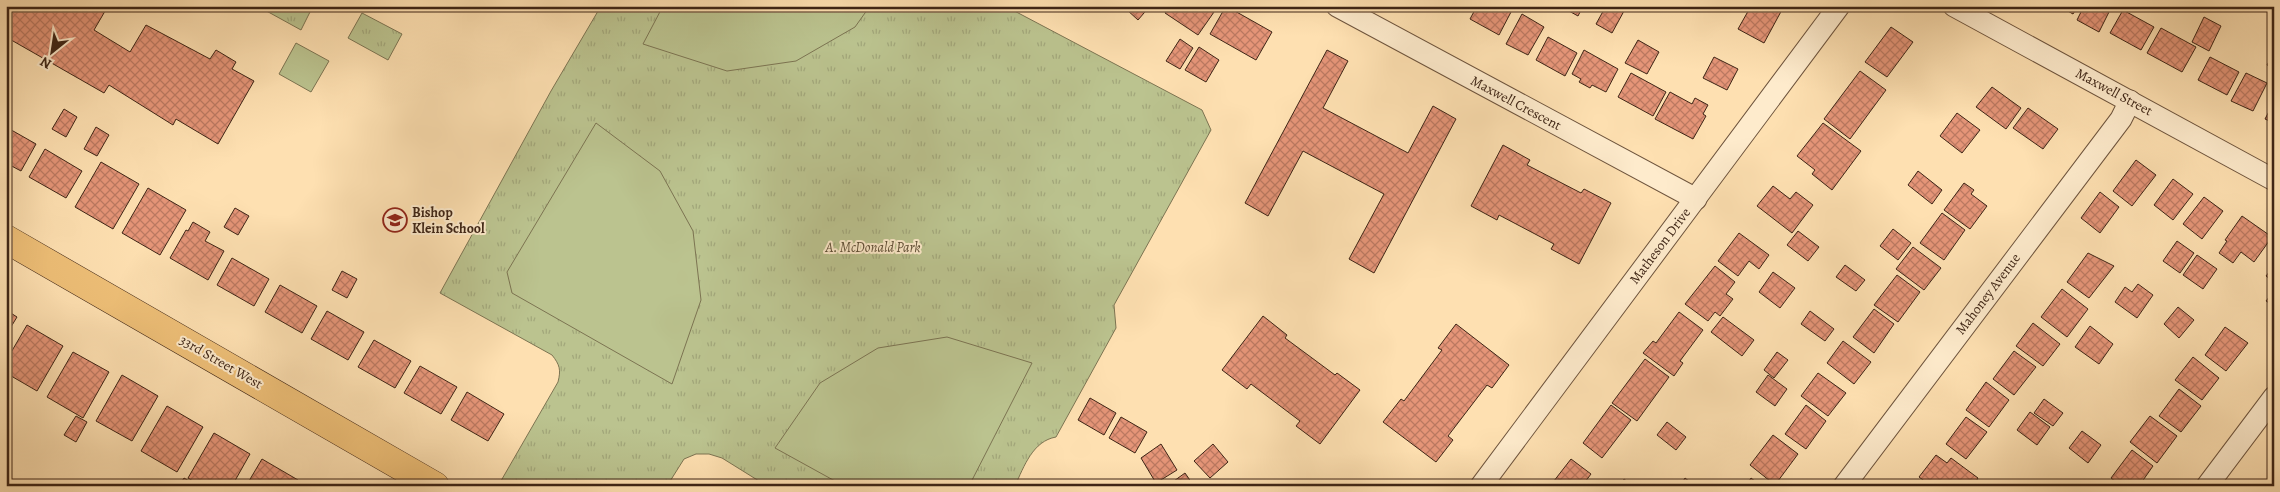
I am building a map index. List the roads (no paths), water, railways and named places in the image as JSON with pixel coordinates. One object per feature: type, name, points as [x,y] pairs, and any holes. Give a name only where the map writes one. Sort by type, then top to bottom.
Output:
[{"type":"main road","name":"33rd Street West","points":[[6,239],[435,486]]},
{"type":"street","name":"Maxwell Crescent","points":[[1336,6],[1696,199]]},
{"type":"street","name":"Matheson Drive","points":[[1481,486],[1839,6]]},
{"type":"street","name":"Maxwell Street","points":[[1954,6],[2274,180]]},
{"type":"street","name":"Mahoney Avenue","points":[[1844,486],[2121,118],[2130,101]]},
{"type":"street","points":[[2207,486],[2274,397]]},
{"type":"place","name":"Bishop Klein School","points":[[395,220]]},
{"type":"park label","name":"A. McDonald Park","points":[[873,247]]}]
